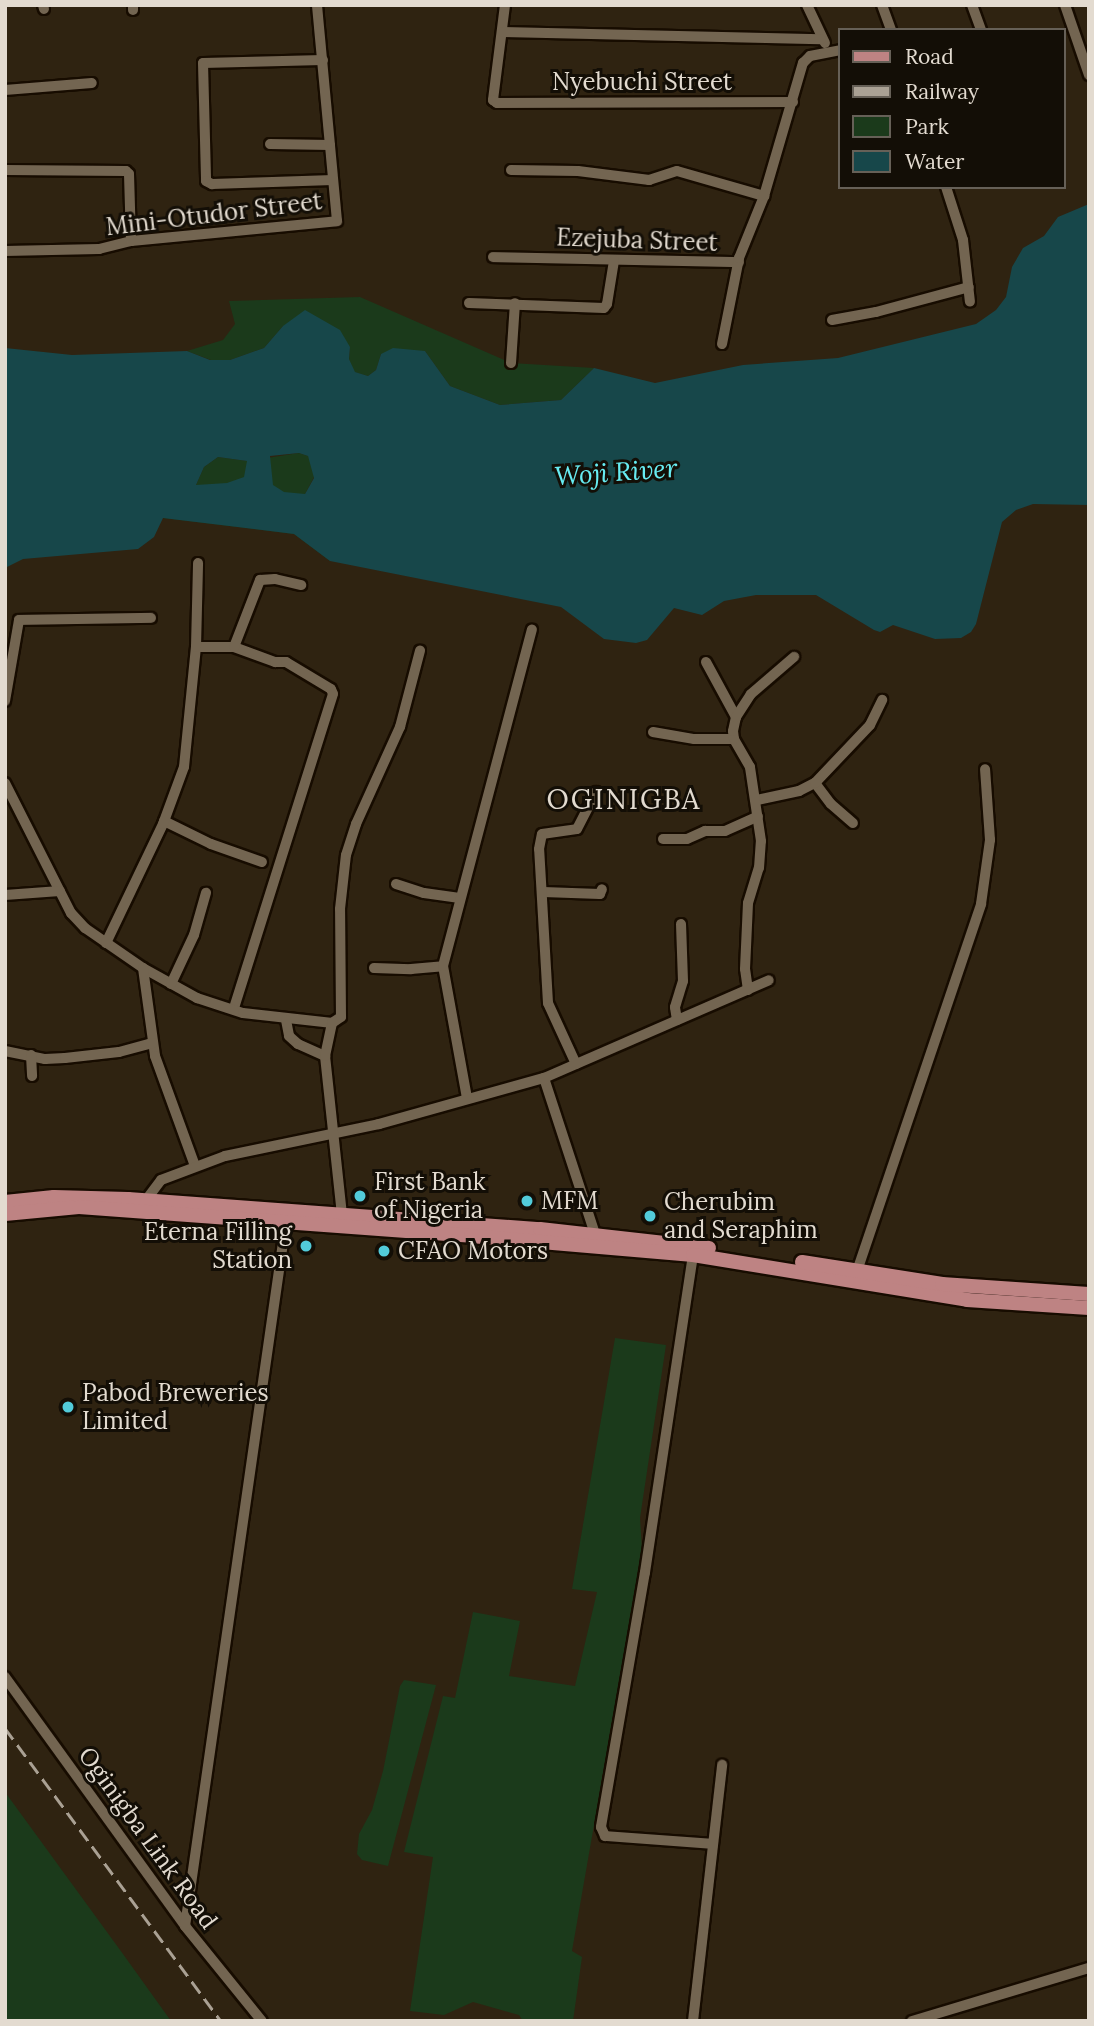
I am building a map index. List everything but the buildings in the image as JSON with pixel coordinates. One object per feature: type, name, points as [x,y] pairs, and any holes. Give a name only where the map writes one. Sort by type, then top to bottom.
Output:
[{"type":"main road","points":[[5,1202],[54,1197],[146,1200],[693,1255],[941,1296],[1088,1301]]},
{"type":"main road","points":[[5,1214],[79,1207],[287,1216],[342,1215],[595,1234],[683,1244],[942,1284],[1088,1301]]},
{"type":"street","name":"Mini-Otudor Street","points":[[5,251],[99,249],[131,242],[334,223],[338,217],[317,5]]},
{"type":"street","points":[[505,5],[503,32],[821,39]]},
{"type":"street","points":[[807,5],[821,39],[836,50]]},
{"type":"street","points":[[882,5],[890,28]]},
{"type":"street","points":[[972,5],[980,28]]},
{"type":"street","points":[[1065,5],[1089,75]]},
{"type":"street","name":"Nyebuchi Street","points":[[503,32],[493,100],[497,103],[793,102]]},
{"type":"street","name":"Ezejuba Street","points":[[493,257],[739,262],[764,196],[806,59],[836,50]]},
{"type":"street","points":[[323,60],[207,62],[202,66],[207,183],[333,180]]},
{"type":"street","points":[[5,90],[92,83]]},
{"type":"street","points":[[270,144],[330,145]]},
{"type":"street","points":[[5,170],[126,171],[129,174],[131,242]]},
{"type":"street","points":[[511,170],[578,172],[649,180],[677,171],[764,196]]},
{"type":"street","points":[[947,189],[963,240],[970,302]]},
{"type":"street","points":[[469,303],[606,307],[614,261]]},
{"type":"street","points":[[722,344],[739,262]]},
{"type":"street","points":[[832,320],[969,287]]},
{"type":"street","points":[[511,363],[515,303]]},
{"type":"street","points":[[106,943],[164,821],[185,762],[196,647],[198,563]]},
{"type":"street","points":[[234,647],[260,580],[275,579],[301,585]]},
{"type":"street","points":[[5,701],[19,620],[151,618]]},
{"type":"street","points":[[467,1098],[443,966],[532,629]]},
{"type":"street","points":[[196,647],[234,647],[275,662],[286,662],[331,689],[332,694],[234,1008]]},
{"type":"street","points":[[5,783],[76,920],[106,943],[143,968],[197,998],[243,1013],[286,1020],[332,1023],[339,1019],[342,1010],[340,909],[346,855],[360,813],[397,734],[420,651]]},
{"type":"street","points":[[748,990],[745,946],[748,903],[760,858],[757,800],[750,766],[734,739],[736,717],[751,695],[794,657]]},
{"type":"street","points":[[706,662],[736,717]]},
{"type":"street","points":[[757,800],[799,791],[815,783],[870,725],[882,700]]},
{"type":"street","points":[[653,732],[694,739],[734,739]]},
{"type":"street","points":[[857,1271],[981,904],[990,840],[985,769]]},
{"type":"street","points":[[815,783],[831,804],[853,823]]},
{"type":"street","points":[[576,1064],[548,1003],[539,839],[545,833],[577,830],[596,792]]},
{"type":"street","points":[[663,839],[687,839],[705,831],[725,831],[758,816]]},
{"type":"street","points":[[164,821],[211,844],[262,862]]},
{"type":"street","points":[[396,884],[424,893],[460,898]]},
{"type":"street","points":[[543,892],[600,894],[602,888]]},
{"type":"street","points":[[5,895],[60,891]]},
{"type":"street","points":[[171,984],[194,935],[206,893]]},
{"type":"street","points":[[677,1020],[676,1007],[682,981],[681,924]]},
{"type":"street","points":[[374,968],[443,966]]},
{"type":"street","points":[[143,968],[153,1043],[195,1166]]},
{"type":"street","points":[[146,1200],[161,1180],[235,1153],[335,1134],[544,1078],[769,980]]},
{"type":"street","points":[[286,1020],[289,1036],[298,1044],[325,1056]]},
{"type":"street","points":[[332,1023],[325,1056],[342,1215]]},
{"type":"street","points":[[5,1051],[45,1059],[65,1058],[119,1052],[153,1043]]},
{"type":"street","points":[[31,1055],[32,1076]]},
{"type":"street","points":[[544,1078],[595,1234]]},
{"type":"street","points":[[185,1926],[287,1216]]},
{"type":"street","points":[[693,1255],[645,1572],[601,1827],[605,1836],[610,1837],[713,1844]]},
{"type":"street","name":"Oginigba Link Road","points":[[5,1677],[185,1926],[262,2021]]},
{"type":"street","points":[[693,2021],[722,1765]]},
{"type":"street","points":[[912,2021],[1089,1968]]},
{"type":"green space","points":[[360,297],[511,363],[594,368],[561,400],[500,405],[450,386],[425,351],[381,354],[376,370],[368,376],[354,372],[349,359],[350,347],[283,326],[264,348],[230,360],[211,360],[187,351],[223,340],[235,324],[229,301]]},
{"type":"green space","points":[[299,453],[308,456],[313,466],[314,477],[305,494],[330,561],[294,534],[163,518],[196,485],[204,467],[218,457],[247,461]]},
{"type":"green space","points":[[615,1338],[666,1345],[640,1518],[642,1550],[572,1951],[582,1957],[573,2021],[523,2021],[519,2015],[473,2002],[444,2015],[410,2011],[433,1857],[404,1852],[443,1696],[455,1698],[473,1612],[520,1621],[509,1676],[575,1686],[597,1592],[572,1589]]},
{"type":"green space","points":[[404,1680],[436,1685],[388,1866],[362,1860],[357,1854],[359,1834],[372,1810],[383,1771],[400,1686]]},
{"type":"green space","points":[[5,1792],[123,1954],[171,2021],[5,2021]]},
{"type":"water","name":"Woji River","points":[[1089,204],[1089,505],[1033,504],[1016,510],[1002,522],[976,624],[971,632],[961,638],[935,639],[893,625],[880,632],[816,595],[756,595],[724,601],[702,615],[674,608],[647,640],[636,643],[604,639],[561,607],[330,561],[294,534],[163,518],[154,537],[138,549],[23,559],[5,568],[5,348],[72,355],[187,351],[210,360],[230,360],[264,348],[283,326],[305,310],[340,330],[350,347],[349,359],[355,372],[368,376],[376,370],[381,354],[393,348],[425,351],[450,386],[500,405],[561,400],[594,368],[655,383],[743,365],[838,358],[976,324],[996,310],[1006,297],[1012,267],[1023,248],[1044,236],[1058,217]],"holes":[[[299,453],[308,456],[314,478],[305,494],[284,492],[273,485],[270,456]],[[218,457],[247,461],[244,477],[227,483],[196,485],[204,467]]]},
{"type":"railway","points":[[5,1728],[221,2021]]},
{"type":"place","name":"First Bank of Nigeria","points":[[360,1196]]},
{"type":"place","name":"MFM","points":[[527,1201]]},
{"type":"place","name":"Cherubim and Seraphim","points":[[650,1216]]},
{"type":"place","name":"Eterna Filling Station","points":[[306,1246]]},
{"type":"place","name":"CFAO Motors","points":[[384,1251]]},
{"type":"place","name":"Pabod Breweries Limited","points":[[68,1407]]},
{"type":"district","name":"OGINIGBA","points":[[624,799]]}]
